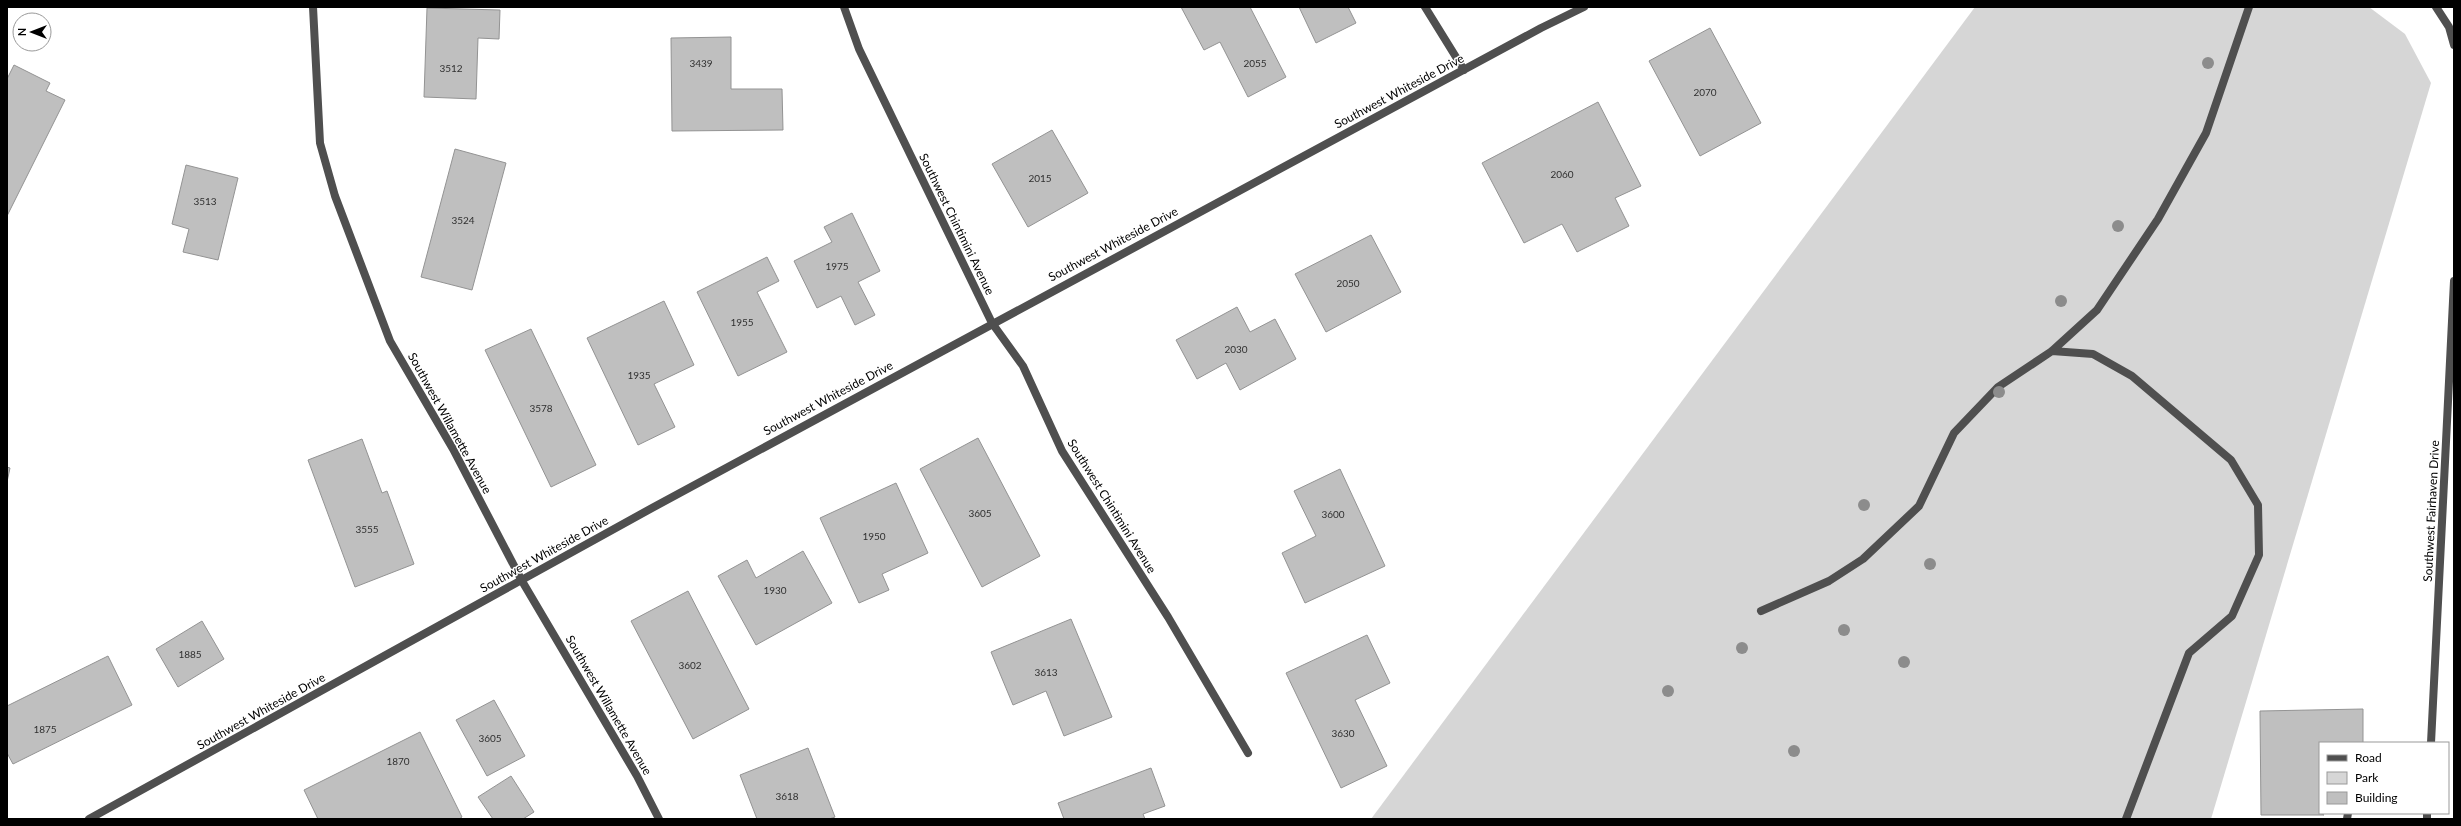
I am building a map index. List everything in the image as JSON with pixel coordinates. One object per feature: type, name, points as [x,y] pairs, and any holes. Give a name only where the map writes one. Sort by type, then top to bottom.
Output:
[{"type":"street","name":"Southwest Willamette Avenue","points":[[313,7],[320,143],[334,196],[390,341],[453,449],[522,581],[637,776],[659,819]]},
{"type":"street","name":"Southwest Chintimini Avenue","points":[[844,7],[860,49],[992,323],[1023,366],[1062,451],[1168,617],[1248,753]]},
{"type":"street","points":[[1425,7],[1464,70]]},
{"type":"street","name":"Southwest Whiteside Drive","points":[[89,819],[992,323],[1541,28],[1584,7]]},
{"type":"street","points":[[1761,611],[1829,581],[1863,558],[1919,506],[1954,433],[1998,387],[2052,351],[2097,310],[2158,219],[2206,133],[2249,7]]},
{"type":"street","points":[[2436,7],[2448,27],[2454,45]]},
{"type":"street","name":"Southwest Fairhaven Drive","points":[[2431,742],[2454,281]]},
{"type":"street","points":[[2052,351],[2093,354],[2132,376],[2231,460],[2258,505],[2259,555],[2232,616],[2189,653],[2126,819]]},
{"type":"green space","points":[[1975,7],[2369,7],[2405,34],[2431,83],[2211,819],[1371,819]]},
{"type":"building","points":[[1181,7],[1250,7],[1286,77],[1248,97],[1220,42],[1204,50]]},
{"type":"building","points":[[1299,7],[1348,7],[1356,23],[1316,43]]},
{"type":"building","points":[[427,8],[500,10],[499,39],[478,38],[476,99],[424,97]]},
{"type":"building","points":[[1710,28],[1761,123],[1700,156],[1649,61]]},
{"type":"building","points":[[731,37],[731,89],[782,89],[783,130],[672,131],[671,38]]},
{"type":"building","points":[[14,65],[50,83],[46,91],[65,100],[7,216],[7,79]]},
{"type":"building","points":[[1598,102],[1641,186],[1615,198],[1629,226],[1577,252],[1562,224],[1524,243],[1482,163]]},
{"type":"building","points":[[1052,130],[1088,193],[1028,227],[992,164]]},
{"type":"building","points":[[455,149],[506,163],[472,290],[421,277]]},
{"type":"building","points":[[186,165],[238,178],[218,260],[183,252],[189,229],[172,224]]},
{"type":"building","points":[[852,213],[880,271],[858,282],[875,315],[855,325],[841,296],[817,308],[794,261],[832,242],[824,227]]},
{"type":"building","points":[[1371,235],[1401,292],[1326,332],[1295,274]]},
{"type":"building","points":[[767,257],[779,281],[757,292],[787,352],[738,376],[697,292]]},
{"type":"building","points":[[664,301],[694,365],[654,384],[675,427],[638,445],[587,338]]},
{"type":"building","points":[[1237,307],[1250,332],[1275,319],[1296,359],[1240,390],[1226,363],[1197,379],[1176,340]]},
{"type":"building","points":[[531,329],[596,465],[551,487],[485,350]]},
{"type":"building","points":[[978,438],[1040,556],[982,587],[920,469]]},
{"type":"building","points":[[362,439],[382,493],[387,491],[414,564],[355,587],[308,460]]},
{"type":"building","points":[[7,467],[10,468],[7,482]]},
{"type":"building","points":[[1340,469],[1385,566],[1305,603],[1282,553],[1316,536],[1294,491]]},
{"type":"building","points":[[896,483],[928,553],[882,574],[889,590],[859,603],[820,518]]},
{"type":"building","points":[[803,551],[832,603],[756,645],[718,576],[747,560],[756,578]]},
{"type":"building","points":[[688,591],[749,709],[693,739],[631,621]]},
{"type":"building","points":[[1071,619],[1112,717],[1064,736],[1046,691],[1013,705],[991,652]]},
{"type":"building","points":[[202,621],[224,659],[178,687],[156,649]]},
{"type":"building","points":[[1367,635],[1390,683],[1355,700],[1387,766],[1341,788],[1286,673]]},
{"type":"building","points":[[108,656],[132,705],[13,764],[7,753],[7,706]]},
{"type":"building","points":[[494,700],[525,756],[487,776],[456,720]]},
{"type":"building","points":[[2363,709],[2363,742],[2319,742],[2319,814],[2324,815],[2261,815],[2260,711]]},
{"type":"building","points":[[420,732],[462,817],[459,819],[318,819],[304,790]]},
{"type":"building","points":[[808,748],[835,817],[829,819],[757,819],[740,775]]},
{"type":"building","points":[[1151,768],[1165,806],[1143,814],[1145,819],[1064,819],[1058,803]]},
{"type":"building","points":[[511,776],[534,812],[523,819],[493,819],[478,797]]}]
